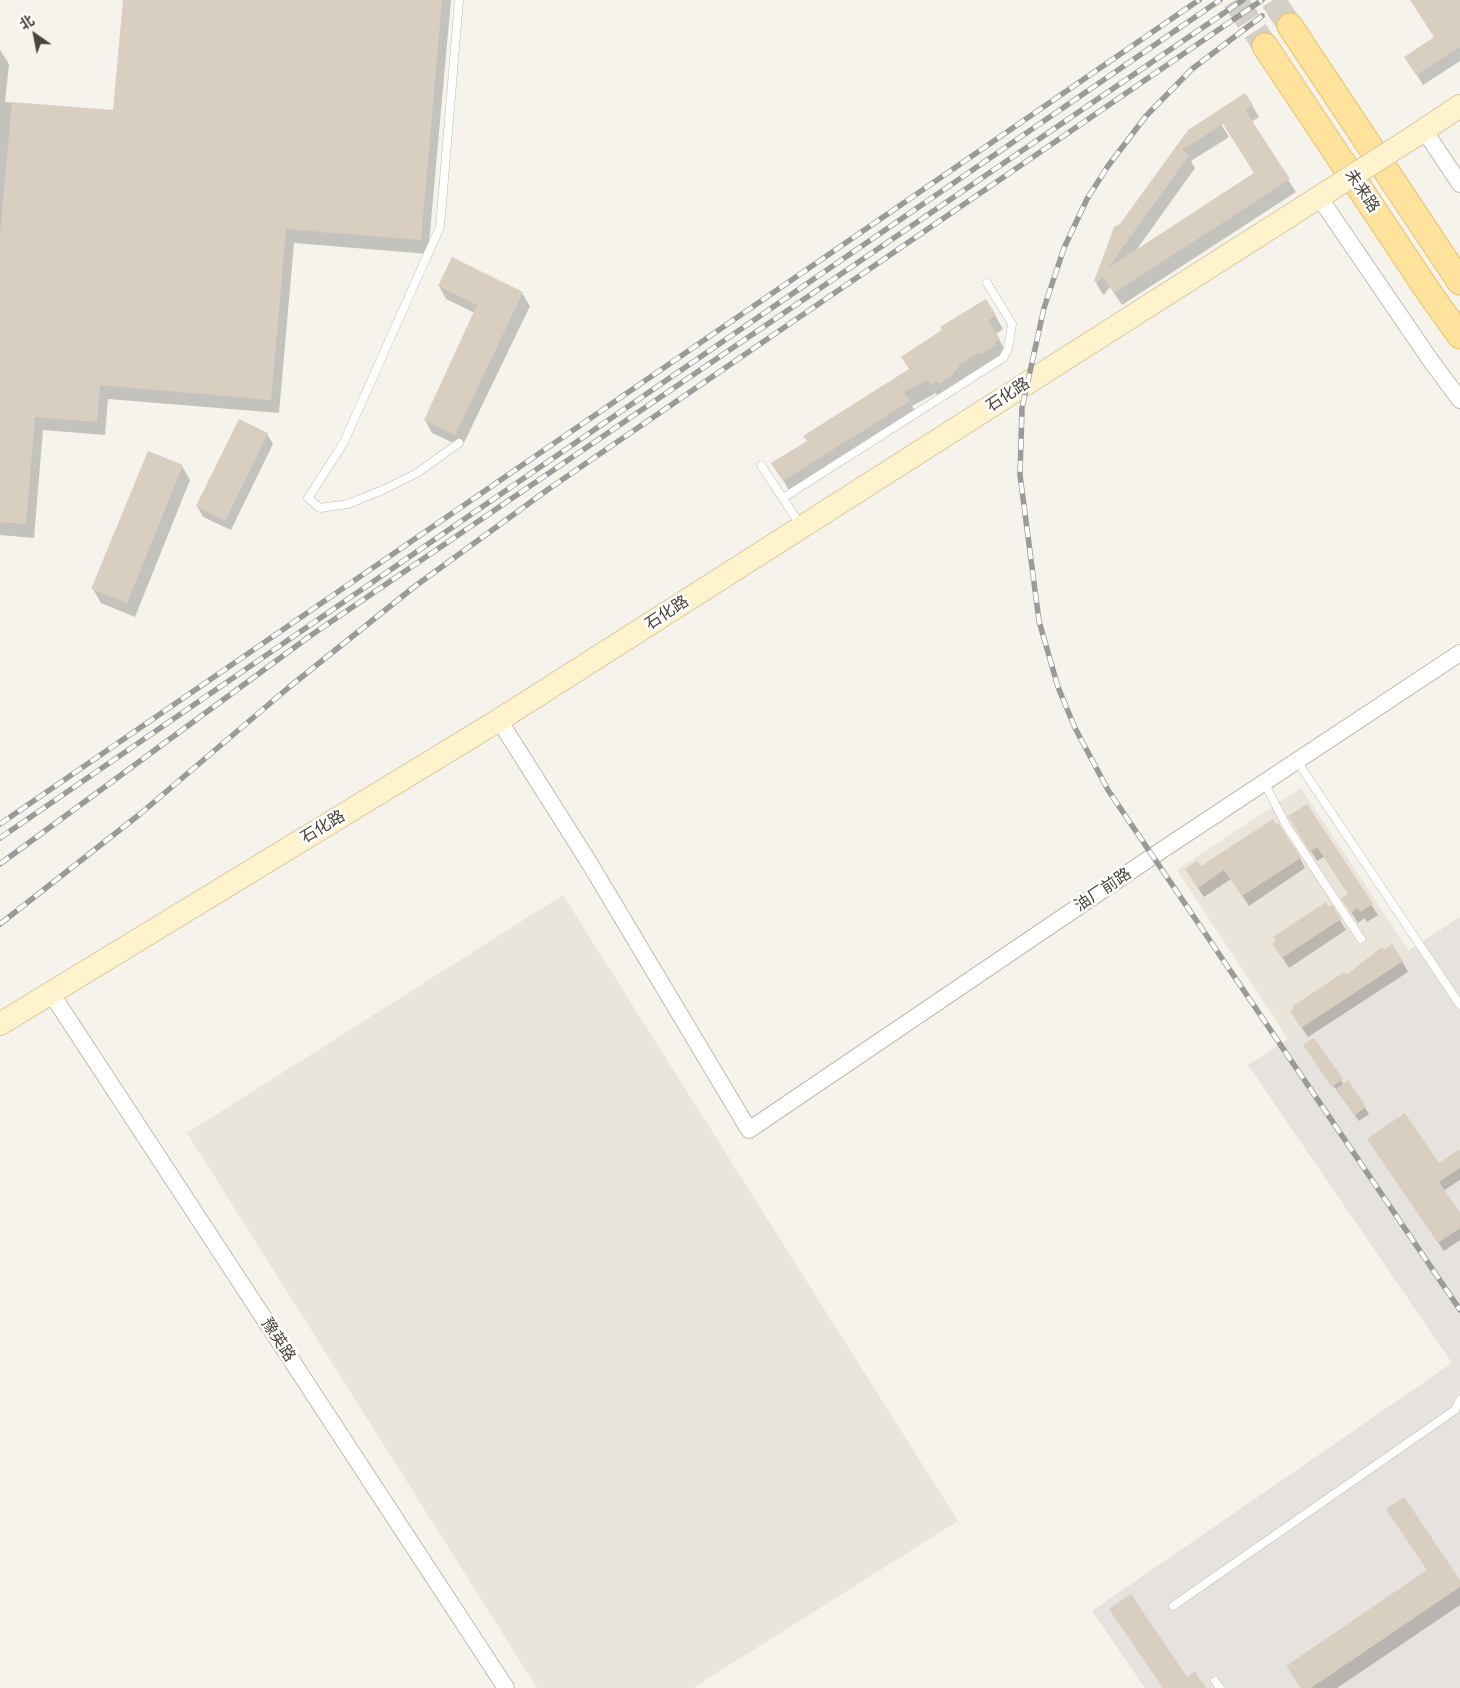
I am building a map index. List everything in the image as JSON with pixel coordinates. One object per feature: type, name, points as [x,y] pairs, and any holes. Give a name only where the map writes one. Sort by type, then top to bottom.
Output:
[{"type":"main road","name":"未来路","points":[[1290,26],[1460,282]]},
{"type":"main road","name":"未来路","points":[[1265,46],[1460,336]]},
{"type":"street","points":[[1460,106],[1420,133],[1460,184]]},
{"type":"street","name":"石化路","points":[[0,1024],[499,720],[1420,133]]},
{"type":"street","points":[[1323,195],[1431,361],[1460,400]]},
{"type":"street","name":"油厂前路","points":[[499,720],[590,864],[749,1130],[1264,782],[1460,653]]},
{"type":"street","name":"豫英路","points":[[51,993],[506,1688]]},
{"type":"lane","points":[[459,0],[440,227],[343,444],[308,498],[320,508],[348,504],[386,490],[417,473],[459,443]]},
{"type":"lane","points":[[783,498],[1003,358],[1008,349],[1012,324],[987,283]]},
{"type":"lane","points":[[762,464],[802,527]]},
{"type":"lane","points":[[1297,761],[1460,1005]]},
{"type":"lane","points":[[1264,782],[1286,825],[1362,940]]},
{"type":"lane","points":[[1173,1606],[1454,1410],[1460,1400]]},
{"type":"lane","points":[[1215,1681],[1220,1688]]},
{"type":"shaded area","points":[[1301,788],[1413,957],[1288,1039],[1177,870]]},
{"type":"shaded area","points":[[563,895],[958,1521],[693,1688],[537,1688],[187,1133]]},
{"type":"shaded area","points":[[1460,917],[1460,1688],[1145,1688],[1092,1611],[1452,1363],[1248,1065],[1412,957],[1408,951]]},
{"type":"building","points":[[123,0],[442,0],[421,240],[286,229],[271,400],[100,385],[97,422],[35,417],[26,524],[0,522],[0,234],[12,102],[113,110]]},
{"type":"building","points":[[1410,0],[1460,0],[1460,47],[1416,75],[1404,57],[1434,37]]},
{"type":"building","points":[[1245,93],[1253,105],[1245,110],[1290,179],[1114,293],[1102,276],[1097,283],[1094,281],[1114,227],[1120,224],[1188,130]],"holes":[[[1223,124],[1254,173],[1108,268],[1189,155],[1182,150]]]},
{"type":"building","points":[[452,257],[523,292],[455,435],[424,420],[477,305],[438,286]]},
{"type":"building","points":[[986,299],[996,315],[988,320],[1000,339],[994,342],[996,345],[980,355],[979,352],[958,366],[959,368],[953,372],[954,374],[939,384],[937,382],[931,385],[927,380],[904,392],[910,401],[783,481],[771,463],[807,441],[803,436],[909,369],[901,357],[942,330],[940,327]]},
{"type":"building","points":[[239,419],[268,433],[225,521],[196,506]]},
{"type":"building","points":[[148,451],[183,465],[127,603],[91,589]]},
{"type":"building","points":[[1307,804],[1373,904],[1360,912],[1358,908],[1351,913],[1341,898],[1348,894],[1317,847],[1310,852],[1288,816]]},
{"type":"building","points":[[1273,819],[1276,824],[1278,823],[1301,858],[1242,896],[1224,870],[1198,888],[1185,869],[1197,861],[1201,866]]},
{"type":"building","points":[[1326,902],[1329,907],[1332,905],[1341,919],[1282,958],[1272,943],[1276,941],[1273,937]]},
{"type":"building","points":[[1392,944],[1403,961],[1301,1028],[1290,1011],[1294,1008],[1293,1006],[1344,972],[1346,975],[1382,947],[1384,950]]},
{"type":"building","points":[[1314,1038],[1343,1079],[1332,1087],[1303,1045]]},
{"type":"building","points":[[1348,1080],[1366,1107],[1355,1115],[1336,1089]]},
{"type":"building","points":[[1405,1113],[1439,1163],[1460,1149],[1460,1168],[1439,1182],[1460,1213],[1460,1228],[1438,1243],[1367,1139]]},
{"type":"building","points":[[1404,1497],[1460,1580],[1460,1587],[1311,1688],[1301,1688],[1286,1666],[1427,1570],[1386,1509]]},
{"type":"building","points":[[1131,1594],[1187,1677],[1195,1672],[1206,1688],[1163,1688],[1109,1609]]},
{"type":"tunnel","points":[[1235,0],[1265,46]]},
{"type":"tunnel","points":[[1273,0],[1290,26]]},
{"type":"railway","points":[[0,824],[1199,0]]},
{"type":"railway","points":[[0,838],[1220,0]]},
{"type":"railway","points":[[0,864],[310,636],[1243,0]]},
{"type":"railway","points":[[0,924],[140,814],[288,688],[414,587],[550,488],[1262,0]]},
{"type":"railway","points":[[1262,16],[1192,69],[1146,116],[1108,166],[1087,199],[1064,248],[1044,308],[1022,408],[1020,475],[1039,621],[1058,687],[1075,728],[1108,790],[1460,1310]]}]
